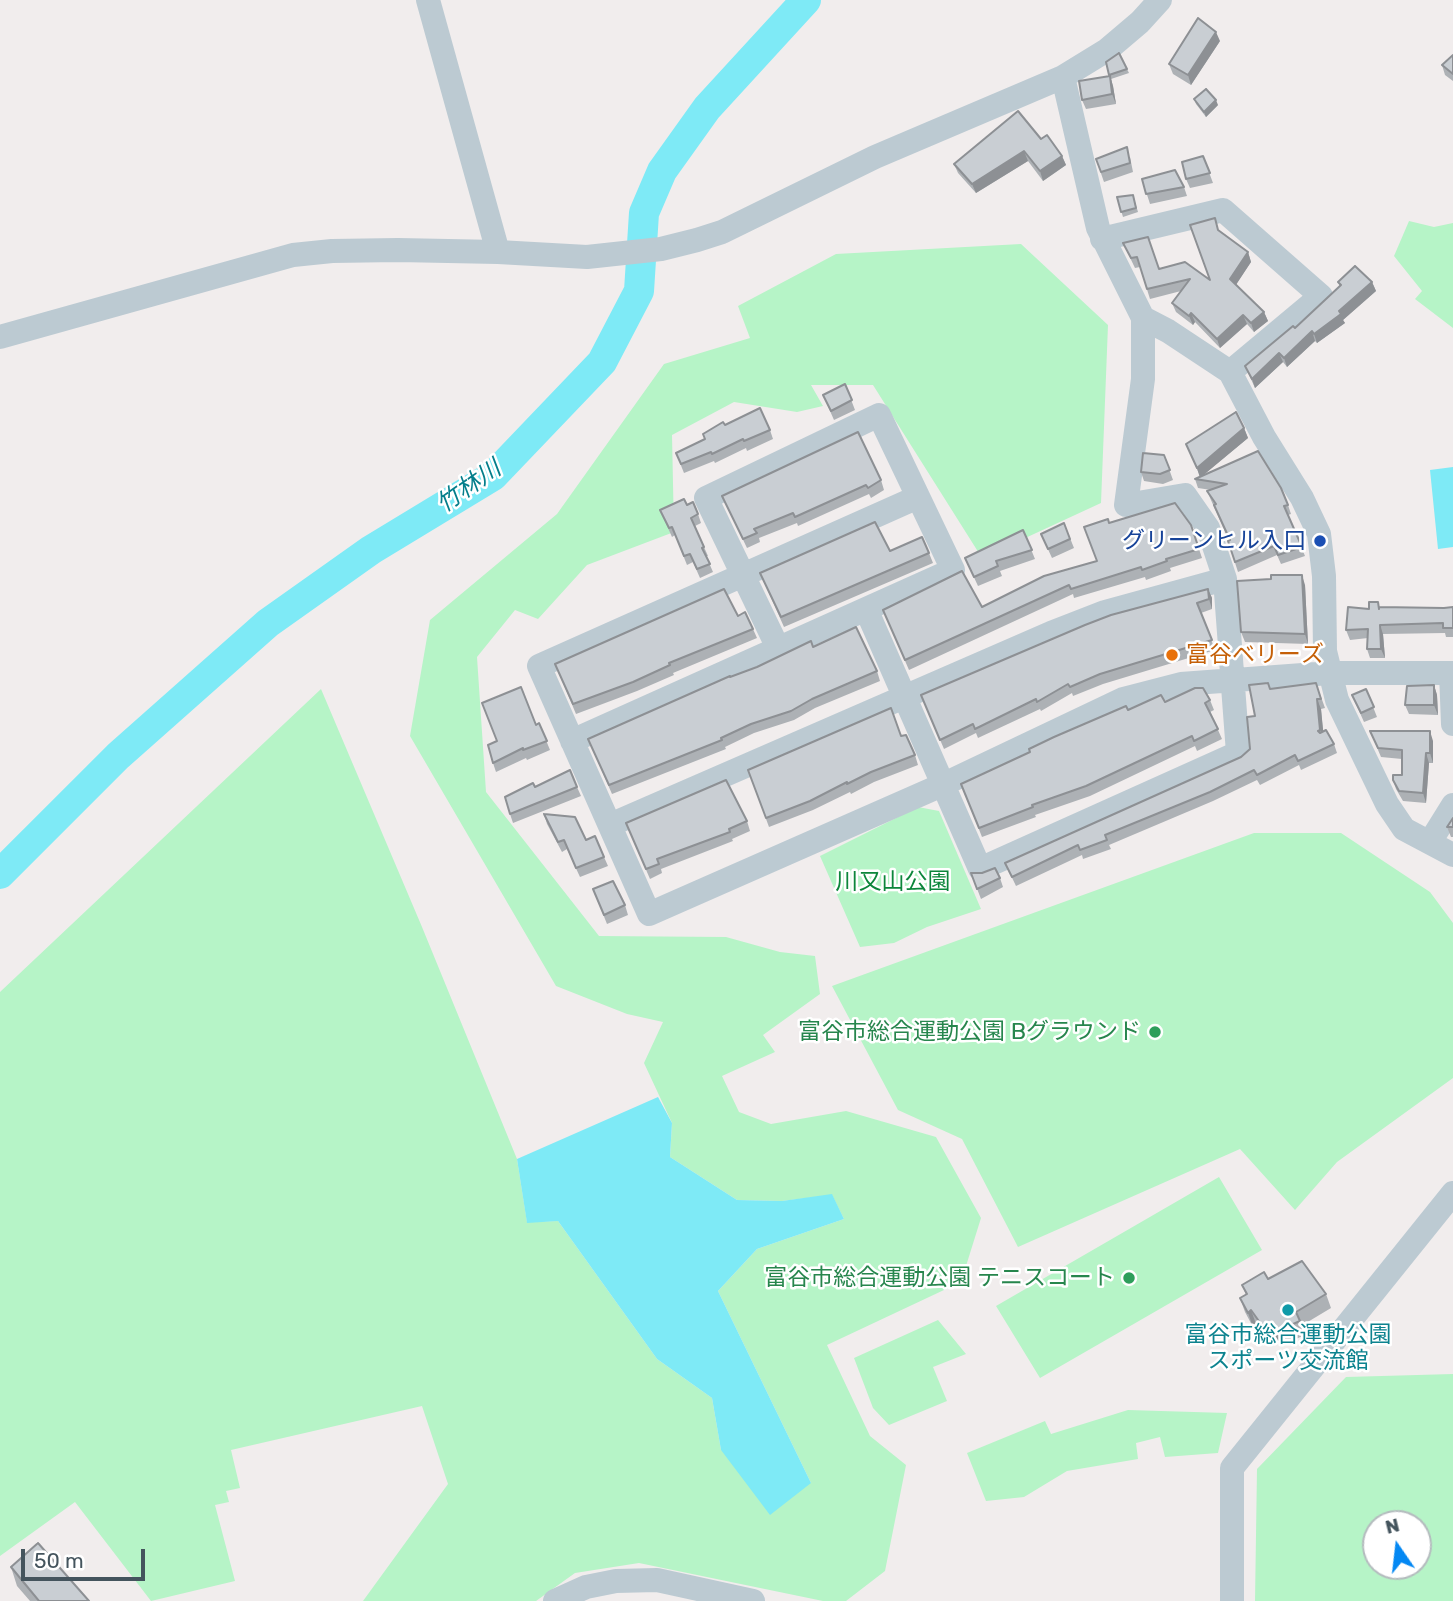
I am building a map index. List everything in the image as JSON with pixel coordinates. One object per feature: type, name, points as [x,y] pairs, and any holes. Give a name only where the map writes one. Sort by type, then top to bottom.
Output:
[{"type":"street","points":[[428,0],[498,252]]},
{"type":"street","points":[[0,337],[293,255],[332,250],[615,256],[661,249],[722,232],[875,157],[1063,77],[1107,50],[1140,22],[1160,0]]},
{"type":"street","points":[[866,609],[980,869],[1238,753],[1225,579],[1208,528],[1185,495],[1126,505],[1143,379],[1143,318],[1102,239],[1063,77]]},
{"type":"street","points":[[1102,239],[1223,210],[1321,296],[1230,372]]},
{"type":"street","points":[[1143,318],[1168,331],[1230,372],[1302,498],[1319,534],[1324,576],[1325,651],[1337,700],[1387,804],[1404,829],[1453,855]]},
{"type":"street","points":[[572,741],[953,570],[879,415],[706,498],[778,648]]},
{"type":"street","points":[[918,497],[539,666],[649,914],[942,785],[1123,699],[1181,684],[1330,673],[1452,673],[1453,724]]},
{"type":"street","points":[[610,825],[1105,612],[1225,579]]},
{"type":"street","points":[[1430,842],[1453,805]]},
{"type":"street","points":[[1232,1601],[1232,1468],[1453,1194]]},
{"type":"street","points":[[555,1601],[586,1587],[616,1581],[657,1580],[753,1601]]},
{"type":"green space","points":[[1409,221],[1434,227],[1453,223],[1453,328],[1415,299],[1422,291],[1394,256]]},
{"type":"green space","points":[[1021,244],[1108,325],[1101,503],[982,558],[873,385],[811,385],[823,406],[797,412],[734,402],[672,435],[674,532],[587,565],[538,619],[515,610],[477,657],[486,792],[599,936],[726,937],[780,952],[815,956],[820,994],[763,1035],[775,1052],[722,1076],[739,1112],[771,1124],[846,1111],[936,1137],[981,1218],[961,1282],[827,1345],[870,1436],[906,1465],[885,1571],[846,1601],[823,1601],[639,1563],[575,1573],[536,1601],[363,1601],[448,1484],[422,1406],[231,1450],[240,1488],[226,1491],[229,1502],[215,1505],[235,1581],[151,1601],[75,1502],[0,1556],[0,992],[321,689],[517,1159],[527,1222],[558,1221],[657,1359],[712,1398],[721,1450],[811,1483],[718,1291],[757,1249],[844,1219],[832,1195],[782,1201],[737,1200],[670,1157],[672,1123],[644,1063],[663,1022],[627,1014],[556,986],[410,736],[430,620],[557,514],[664,364],[750,338],[738,306],[836,254]]},
{"type":"green space","name":"川又山公園","points":[[918,807],[939,811],[981,909],[927,927],[894,943],[860,947],[820,856]]},
{"type":"green space","name":"富谷市総合運動公園 Bグラウンド","points":[[1254,833],[1341,833],[1430,892],[1453,923],[1453,1078],[1337,1162],[1295,1210],[1240,1149],[1018,1247],[962,1139],[898,1110],[832,986]]},
{"type":"green space","name":"富谷市総合運動公園 テニスコート","points":[[1219,1177],[1262,1250],[1040,1378],[996,1306]]},
{"type":"green space","points":[[938,1320],[966,1354],[933,1367],[947,1401],[889,1425],[873,1408],[854,1358]]},
{"type":"green space","points":[[1453,1374],[1453,1601],[1255,1601],[1257,1469],[1346,1377]]},
{"type":"green space","points":[[1128,1410],[1227,1413],[1218,1453],[1165,1457],[1160,1437],[1136,1443],[1138,1459],[1067,1471],[1024,1497],[986,1501],[967,1453],[1045,1421],[1051,1434]]},
{"type":"water","points":[[1453,467],[1453,547],[1438,549],[1430,470]]},
{"type":"water","points":[[658,1097],[672,1123],[670,1157],[737,1200],[782,1201],[832,1194],[844,1219],[757,1249],[718,1291],[811,1483],[770,1515],[721,1450],[712,1398],[657,1359],[558,1221],[527,1223],[517,1159]]},
{"type":"building","points":[[1198,18],[1216,32],[1188,75],[1169,64]]},
{"type":"building","points":[[1119,53],[1127,69],[1109,75],[1106,62]]},
{"type":"building","points":[[1453,55],[1453,74],[1442,65]]},
{"type":"building","points":[[1110,76],[1112,94],[1082,100],[1079,81]]},
{"type":"building","points":[[1206,89],[1216,100],[1204,112],[1194,99]]},
{"type":"building","points":[[1018,111],[1041,139],[1047,135],[1062,156],[1040,171],[1024,151],[972,184],[954,164]]},
{"type":"building","points":[[1127,147],[1130,163],[1101,172],[1096,159]]},
{"type":"building","points":[[1203,156],[1210,173],[1186,179],[1182,162]]},
{"type":"building","points":[[1175,170],[1184,187],[1146,194],[1142,179]]},
{"type":"building","points":[[1133,195],[1136,208],[1121,212],[1117,197]]},
{"type":"building","points":[[1215,218],[1218,230],[1248,252],[1230,279],[1264,312],[1251,323],[1243,315],[1217,339],[1191,313],[1189,316],[1172,303],[1190,279],[1147,289],[1137,257],[1131,258],[1123,243],[1148,237],[1159,269],[1185,262],[1210,280],[1190,225]]},
{"type":"building","points":[[1355,266],[1372,282],[1339,311],[1341,314],[1314,334],[1312,331],[1284,358],[1279,353],[1252,379],[1245,366],[1293,326],[1295,328],[1341,285],[1338,282]]},
{"type":"building","points":[[845,384],[852,400],[831,411],[823,395]]},
{"type":"building","points":[[760,408],[770,430],[681,464],[676,453],[705,439],[703,434],[723,422],[725,425]]},
{"type":"building","points":[[1236,412],[1244,428],[1197,468],[1186,444]]},
{"type":"building","points":[[858,432],[881,480],[868,488],[866,485],[795,517],[793,513],[754,529],[757,533],[743,539],[722,496]]},
{"type":"building","points":[[1258,451],[1281,488],[1288,505],[1284,506],[1302,547],[1278,555],[1274,546],[1235,562],[1228,541],[1230,540],[1214,505],[1216,504],[1207,491],[1227,484],[1195,479]]},
{"type":"building","points":[[1143,453],[1164,455],[1170,470],[1160,474],[1141,472]]},
{"type":"building","points":[[684,499],[687,505],[693,502],[698,514],[691,518],[710,564],[697,569],[690,554],[684,556],[672,527],[669,528],[660,510]]},
{"type":"building","points":[[1175,503],[1191,525],[1199,549],[1142,570],[1141,567],[1071,589],[1069,585],[905,660],[883,610],[962,571],[982,607],[1044,576],[1097,561],[1084,527],[1108,519],[1109,523]]},
{"type":"building","points":[[875,522],[890,551],[922,537],[929,553],[781,617],[760,573]]},
{"type":"building","points":[[1064,523],[1070,539],[1048,549],[1041,534]]},
{"type":"building","points":[[1023,530],[1032,550],[996,561],[998,566],[974,577],[965,558]]},
{"type":"building","points":[[1271,575],[1302,575],[1305,634],[1241,632],[1237,581],[1271,579]]},
{"type":"building","points":[[724,589],[738,616],[745,612],[753,629],[669,663],[670,665],[633,682],[573,704],[555,664]]},
{"type":"building","points":[[1208,589],[1209,599],[1197,603],[1212,640],[1100,674],[1070,687],[1068,684],[1037,702],[1036,699],[975,729],[973,724],[940,740],[921,695],[1111,615]]},
{"type":"building","points":[[1369,602],[1378,602],[1379,609],[1453,607],[1453,628],[1443,628],[1443,623],[1380,625],[1381,649],[1367,649],[1368,629],[1346,630],[1348,607],[1369,609]]},
{"type":"building","points":[[856,627],[877,671],[791,711],[751,724],[721,738],[722,740],[609,785],[588,739],[811,641],[813,647]]},
{"type":"building","points":[[1268,683],[1270,689],[1316,683],[1321,699],[1317,699],[1318,731],[1320,733],[1326,730],[1334,744],[1298,761],[1295,755],[1257,775],[1254,770],[1210,792],[1105,835],[1107,840],[1080,850],[1078,845],[1012,877],[1005,863],[1241,757],[1250,749],[1247,717],[1255,716],[1249,685]]},
{"type":"building","points":[[1434,685],[1434,705],[1405,705],[1407,686]]},
{"type":"building","points":[[521,687],[536,725],[539,723],[547,741],[523,748],[493,763],[488,745],[497,741],[482,703]]},
{"type":"building","points":[[1195,688],[1203,688],[1210,700],[1205,703],[1218,729],[1194,741],[1192,736],[1086,786],[979,828],[961,784],[1030,752],[1029,749],[1054,737],[1126,706],[1128,710],[1161,695],[1165,702]]},
{"type":"building","points":[[1366,689],[1374,707],[1361,713],[1352,695]]},
{"type":"building","points":[[891,708],[901,736],[906,735],[915,755],[766,818],[748,770]]},
{"type":"building","points":[[1370,731],[1430,731],[1430,753],[1426,753],[1423,793],[1399,791],[1393,775],[1402,775],[1402,750],[1378,748]]},
{"type":"building","points":[[570,770],[577,787],[510,814],[505,797],[533,783],[535,787]]},
{"type":"building","points":[[726,780],[747,821],[729,829],[730,832],[657,859],[659,864],[646,869],[626,823]]},
{"type":"building","points":[[544,814],[575,817],[586,840],[595,836],[604,857],[576,868],[564,840],[558,842]]},
{"type":"building","points":[[995,868],[1000,878],[977,889],[971,873],[982,873]]},
{"type":"building","points":[[613,881],[625,905],[604,915],[593,889]]},
{"type":"building","name":"富谷市総合運動公園 スポーツ交流館","points":[[1302,1261],[1326,1294],[1296,1312],[1300,1321],[1277,1331],[1274,1326],[1266,1331],[1251,1310],[1248,1313],[1240,1298],[1247,1294],[1242,1285],[1264,1272],[1268,1279]]},
{"type":"building","points":[[38,1543],[89,1601],[39,1601],[11,1567]]},
{"type":"waterway","name":"竹林川","points":[[0,874],[118,756],[268,623],[371,550],[493,476],[602,362],[639,291],[644,213],[662,171],[707,108],[806,0]]},
{"type":"place","name":"グリーンヒル入口","points":[[1320,541]]},
{"type":"place","name":"富谷ベリーズ","points":[[1172,655]]},
{"type":"place","name":"富谷市総合運動公園 Bグラウンド","points":[[1155,1032]]},
{"type":"place","name":"富谷市総合運動公園 テニスコート","points":[[1129,1278]]},
{"type":"place","name":"富谷市総合運動公園 スポーツ交流館","points":[[1288,1310]]}]
